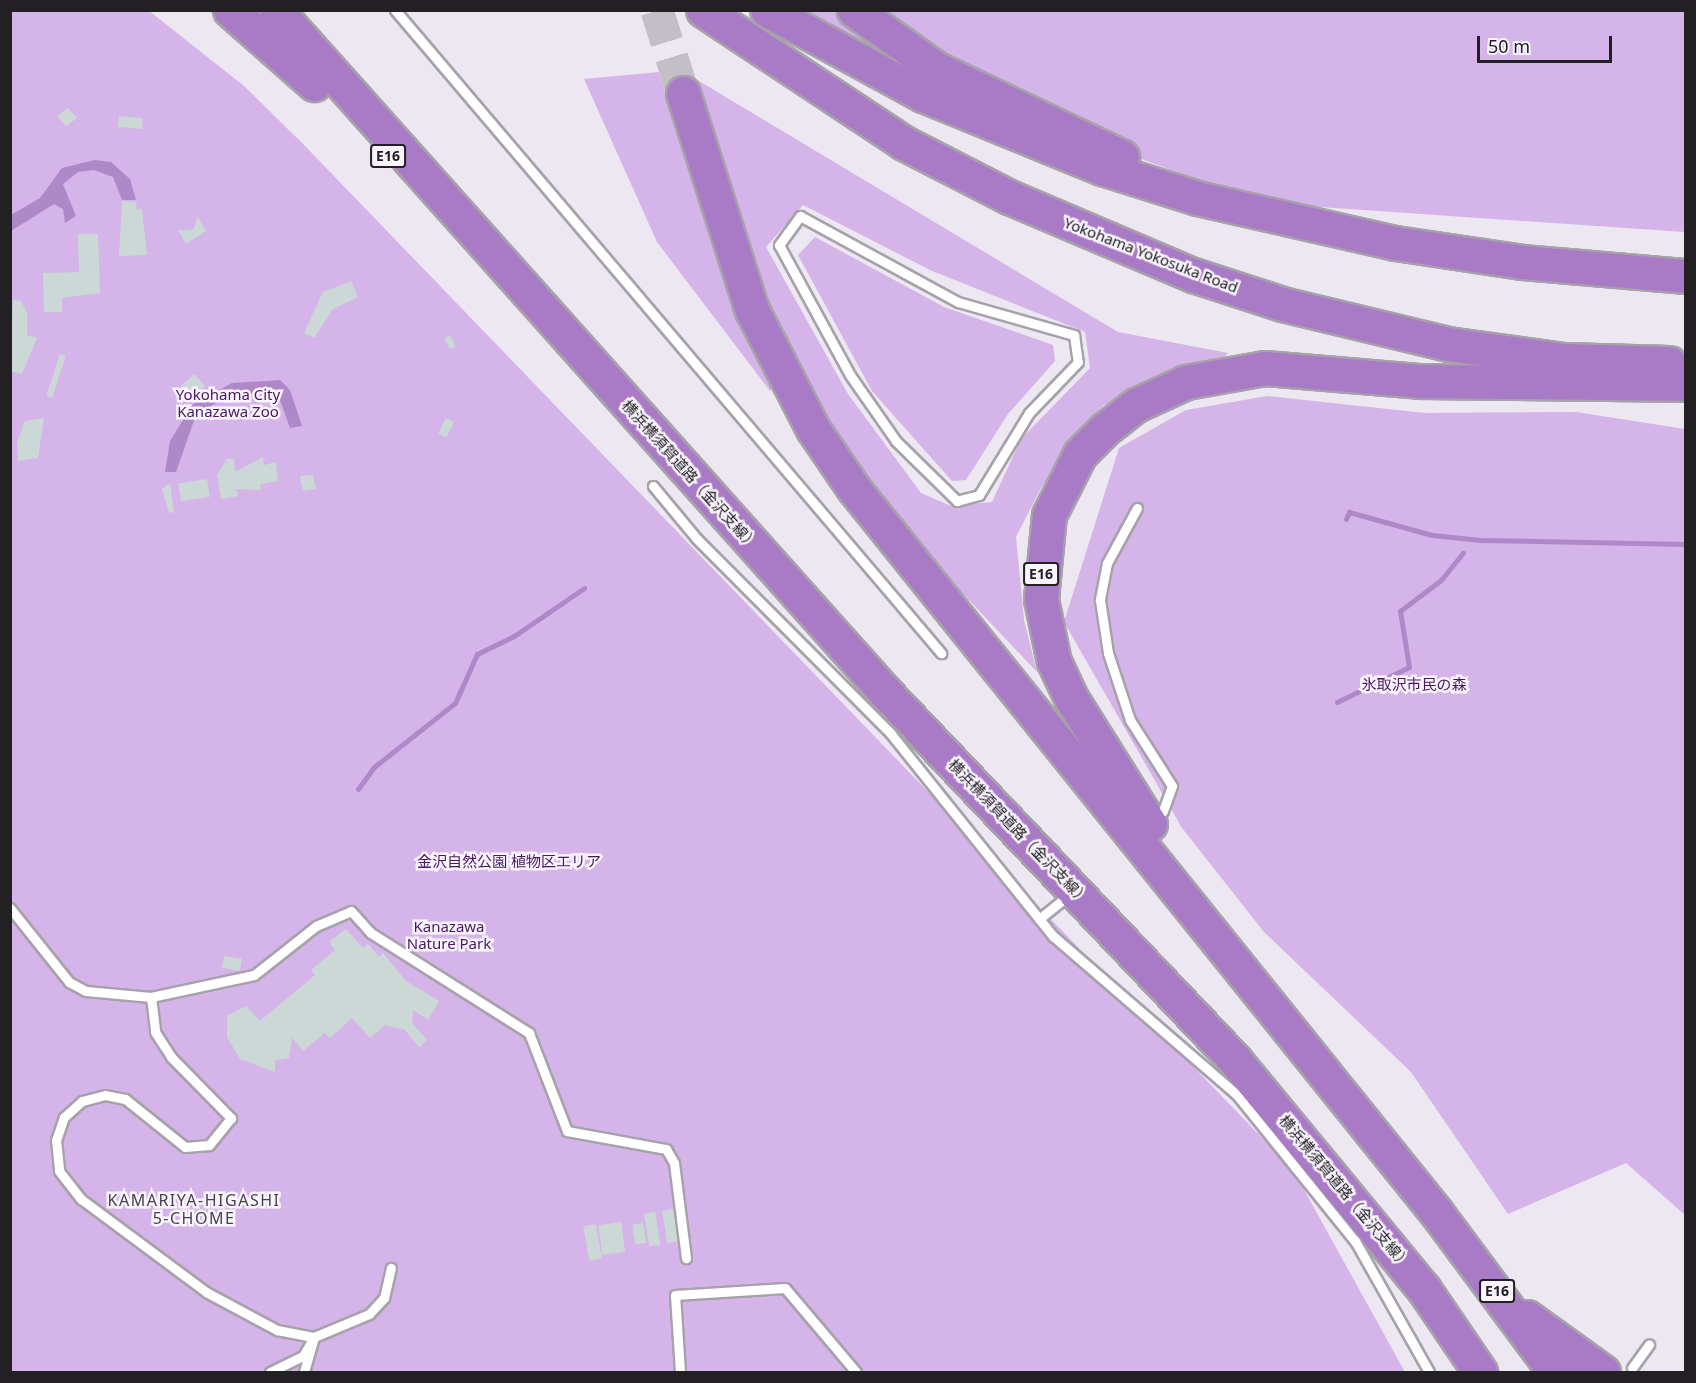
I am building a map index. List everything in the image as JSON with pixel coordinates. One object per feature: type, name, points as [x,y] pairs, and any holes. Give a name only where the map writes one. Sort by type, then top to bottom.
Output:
[{"type":"highway","name":"E16","points":[[231,10],[348,116],[539,308]]},
{"type":"highway","name":"E16","points":[[276,10],[539,308]]},
{"type":"highway","name":"Yokohama Yokosuka Road","points":[[703,10],[904,143],[1008,197],[1193,275],[1293,307],[1448,344],[1564,360],[1686,363]]},
{"type":"highway","points":[[767,10],[923,95],[1102,168],[1197,198],[1395,243],[1522,262],[1686,276]]},
{"type":"highway","points":[[854,10],[937,69],[1066,127],[1197,198]]},
{"type":"highway","name":"E16","points":[[683,93],[752,310],[813,429],[854,489],[1436,1212],[1504,1300],[1555,1372]]},
{"type":"highway","name":"横浜横須賀道路（金沢支線）","points":[[539,308],[886,693],[1234,1059],[1381,1235],[1474,1367]]},
{"type":"highway","name":"E16","points":[[1436,1212],[1349,1078],[1131,798],[1071,698],[1054,662],[1041,599],[1049,516],[1080,454],[1105,429],[1136,405],[1186,382],[1265,368],[1445,382],[1686,384]]},
{"type":"highway","points":[[1504,1300],[1618,1370]]},
{"type":"highway","points":[[1525,1331],[1577,1372]]},
{"type":"lane","points":[[395,10],[941,653]]},
{"type":"lane","points":[[800,216],[958,302],[1074,335],[1078,362],[1029,413],[979,495],[957,501],[889,431],[850,375],[779,245],[800,216]]},
{"type":"lane","points":[[653,486],[697,539],[891,734],[1039,919],[1237,1095],[1355,1241],[1429,1372]]},
{"type":"lane","points":[[1137,508],[1107,563],[1100,600],[1108,653],[1130,720],[1172,786],[1163,811]]},
{"type":"lane","points":[[1039,919],[1061,901]]},
{"type":"lane","points":[[10,908],[69,982],[86,991],[151,997],[254,975],[316,926],[351,911],[371,933],[529,1033],[567,1131],[666,1149],[674,1163],[686,1258]]},
{"type":"lane","points":[[151,997],[155,1032],[171,1057],[231,1118],[209,1145],[185,1147],[125,1099],[105,1095],[82,1101],[64,1117],[56,1140],[59,1171],[81,1199],[206,1293],[277,1330],[314,1337],[369,1314],[384,1298],[391,1268]]},
{"type":"lane","points":[[680,1372],[675,1295],[785,1288],[856,1372]]},
{"type":"lane","points":[[270,1372],[303,1356],[314,1337]]},
{"type":"lane","points":[[304,1372],[314,1337]]},
{"type":"lane","points":[[1618,1370],[1649,1345]]},
{"type":"green space","name":"Kanazawa Nature Park","points":[[148,10],[244,86],[304,145],[1293,1170],[1405,1372],[11,1372],[11,11]]},
{"type":"green space","points":[[802,11],[1685,11],[1685,232],[1261,203],[926,80]]},
{"type":"green space","points":[[659,72],[702,211],[747,329],[776,384],[770,391],[657,242],[584,79]]},
{"type":"green space","points":[[689,75],[1118,332],[1228,353],[1218,364],[1142,383],[1103,406],[1076,435],[1040,490],[1016,537],[1024,620],[1037,672],[850,474],[749,277]],"holes":[[[803,205],[930,270],[1085,332],[1090,368],[1021,439],[992,502],[951,506],[921,493],[848,394],[766,247]]]},
{"type":"green space","points":[[815,237],[944,307],[1053,345],[1055,361],[1008,414],[966,480],[952,481],[872,391],[798,255]]},
{"type":"green space","name":"氷取沢市民の森","points":[[1267,396],[1425,413],[1576,412],[1685,429],[1685,1215],[1626,1163],[1508,1214],[1411,1072],[1264,932],[1182,828],[1064,622],[1119,448],[1186,410]]},
{"type":"shaded area","points":[[95,160],[111,162],[130,179],[136,200],[122,200],[113,177],[94,170],[78,172],[63,184],[76,216],[65,223],[63,209],[54,204],[11,231],[11,215],[40,198],[62,168]]},
{"type":"shaded area","points":[[280,380],[290,390],[302,426],[290,428],[277,392],[228,396],[196,415],[176,472],[165,472],[170,441],[193,404],[232,383]]},
{"type":"building","points":[[68,108],[77,118],[66,126],[57,116]]},
{"type":"building","points":[[119,116],[143,118],[142,129],[118,127]]},
{"type":"building","points":[[122,201],[136,202],[137,210],[142,208],[147,255],[119,256]]},
{"type":"building","points":[[198,217],[206,231],[186,244],[178,230],[193,230]]},
{"type":"building","points":[[78,234],[98,234],[100,293],[62,298],[62,312],[44,312],[43,273],[79,272]]},
{"type":"building","points":[[351,281],[358,297],[333,309],[314,338],[304,333],[323,292]]},
{"type":"building","points":[[13,300],[21,301],[27,313],[27,335],[37,338],[22,374],[10,371]]},
{"type":"building","points":[[450,335],[456,347],[450,349],[444,339]]},
{"type":"building","points":[[60,354],[66,356],[52,398],[46,396]]},
{"type":"building","points":[[194,374],[205,386],[190,400],[179,388]]},
{"type":"building","points":[[44,418],[38,458],[18,461],[17,442],[25,421]]},
{"type":"building","points":[[446,418],[454,422],[446,437],[438,433]]},
{"type":"building","points":[[263,457],[264,465],[276,462],[278,481],[260,484],[261,490],[236,489],[238,496],[221,499],[217,475],[227,459],[234,459],[235,472]]},
{"type":"building","points":[[313,475],[316,489],[303,491],[300,476]]},
{"type":"building","points":[[207,479],[210,497],[181,501],[178,484]]},
{"type":"building","points":[[170,483],[174,512],[169,513],[162,489]]},
{"type":"building","points":[[346,929],[363,948],[368,944],[379,957],[383,953],[406,981],[439,1001],[428,1020],[413,1010],[412,1023],[427,1040],[419,1047],[405,1030],[385,1025],[370,1038],[352,1018],[330,1038],[325,1033],[303,1051],[292,1038],[289,1058],[275,1060],[275,1072],[240,1059],[227,1037],[227,1016],[246,1006],[260,1021],[315,975],[311,970],[335,950],[329,942]]},
{"type":"building","points":[[224,956],[242,959],[240,971],[222,968]]},
{"type":"building","points":[[673,1209],[678,1242],[667,1243],[662,1211]]},
{"type":"building","points":[[655,1212],[660,1245],[649,1246],[644,1214]]},
{"type":"building","points":[[621,1222],[625,1252],[602,1255],[598,1225]]},
{"type":"building","points":[[643,1223],[646,1243],[635,1244],[632,1225]]},
{"type":"building","points":[[596,1224],[602,1258],[589,1261],[583,1226]]},
{"type":"waterway","points":[[1346,519],[1349,512],[1432,535],[1481,540],[1686,544]]},
{"type":"waterway","points":[[1337,702],[1409,667],[1400,611],[1441,580],[1463,553]]},
{"type":"waterway","points":[[358,789],[374,767],[455,703],[477,654],[514,636],[584,588]]},
{"type":"tunnel","points":[[657,10],[683,93]]},
{"type":"district","name":"KAMARIYA-HIGASHI 5-CHOME","points":[[194,1209]]},
{"type":"park label","name":"Yokohama City Kanazawa Zoo","points":[[228,402]]},
{"type":"park label","name":"金沢自然公園 植物区エリア","points":[[509,862]]}]
